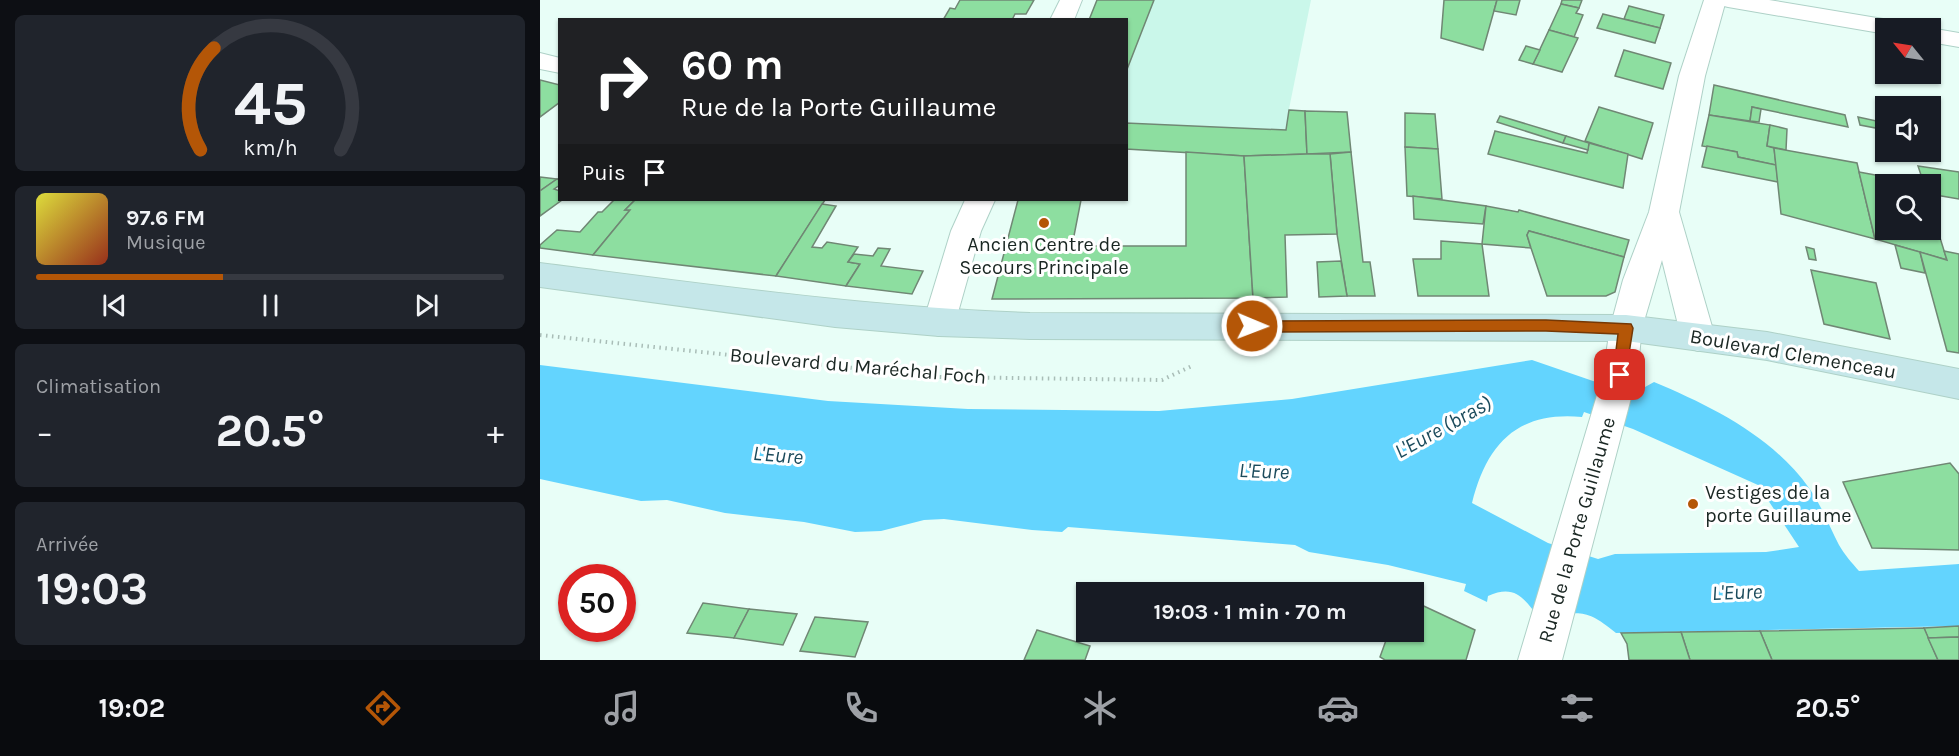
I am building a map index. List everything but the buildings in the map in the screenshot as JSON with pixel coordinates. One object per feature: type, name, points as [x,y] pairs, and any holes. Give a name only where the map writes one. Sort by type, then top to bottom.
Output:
[{"type":"main road","points":[[540,275],[835,314],[939,323],[1030,326],[1626,328]]},
{"type":"main road","name":"Boulevard Clemenceau","points":[[1626,328],[1767,346],[1959,384]]},
{"type":"street","points":[[1063,18],[1071,0]]},
{"type":"street","name":"Rue de la Porte Guillaume","points":[[1544,645],[1620,375],[1626,328],[1639,280],[1664,212],[1692,76],[1715,0]]},
{"type":"street","points":[[1728,0],[1875,25]]},
{"type":"street","points":[[1941,37],[1959,39]]},
{"type":"street","points":[[540,61],[558,66]]},
{"type":"street","points":[[939,323],[966,231],[980,201]]},
{"type":"street","points":[[1664,212],[1698,337]]},
{"type":"path","name":"Boulevard du Maréchal Foch","points":[[540,335],[939,377],[1162,380],[1203,360]]},
{"type":"shaded area","points":[[1097,0],[1311,0],[1289,109],[1305,111],[1307,154],[1128,149],[1128,18],[1090,18]]},
{"type":"water","points":[[1532,360],[1593,381],[1638,391],[1654,382],[1697,401],[1739,424],[1777,453],[1809,488],[1841,548],[1859,571],[1959,564],[1959,626],[1616,633],[1588,615],[1572,613],[1539,618],[1523,599],[1512,592],[1488,596],[1487,602],[1464,591],[1466,584],[1388,565],[1309,552],[1295,545],[1068,527],[1062,532],[1032,530],[944,519],[924,520],[881,531],[855,532],[804,522],[725,513],[667,500],[641,501],[540,479],[540,365],[828,401],[968,409],[1159,411],[1292,399]],"holes":[[[1584,412],[1633,429],[1758,485],[1799,547],[1766,552],[1615,554],[1598,559],[1548,543],[1472,503],[1487,463],[1509,435],[1523,426],[1540,419],[1582,417]]]},
{"type":"place","name":"Ancien Centre de Secours Principale","points":[[1044,223]]},
{"type":"place","name":"Vestiges de la porte Guillaume","points":[[1693,504]]},
{"type":"route","points":[[1252,326],[1626,328],[1620,375]]},
{"type":"water label","name":"L'Eure (bras)","points":[[1443,427]]},
{"type":"water label","name":"L'Eure","points":[[778,455]]},
{"type":"water label","name":"L'Eure","points":[[1264,471]]},
{"type":"water label","name":"L'Eure","points":[[1737,592]]}]
